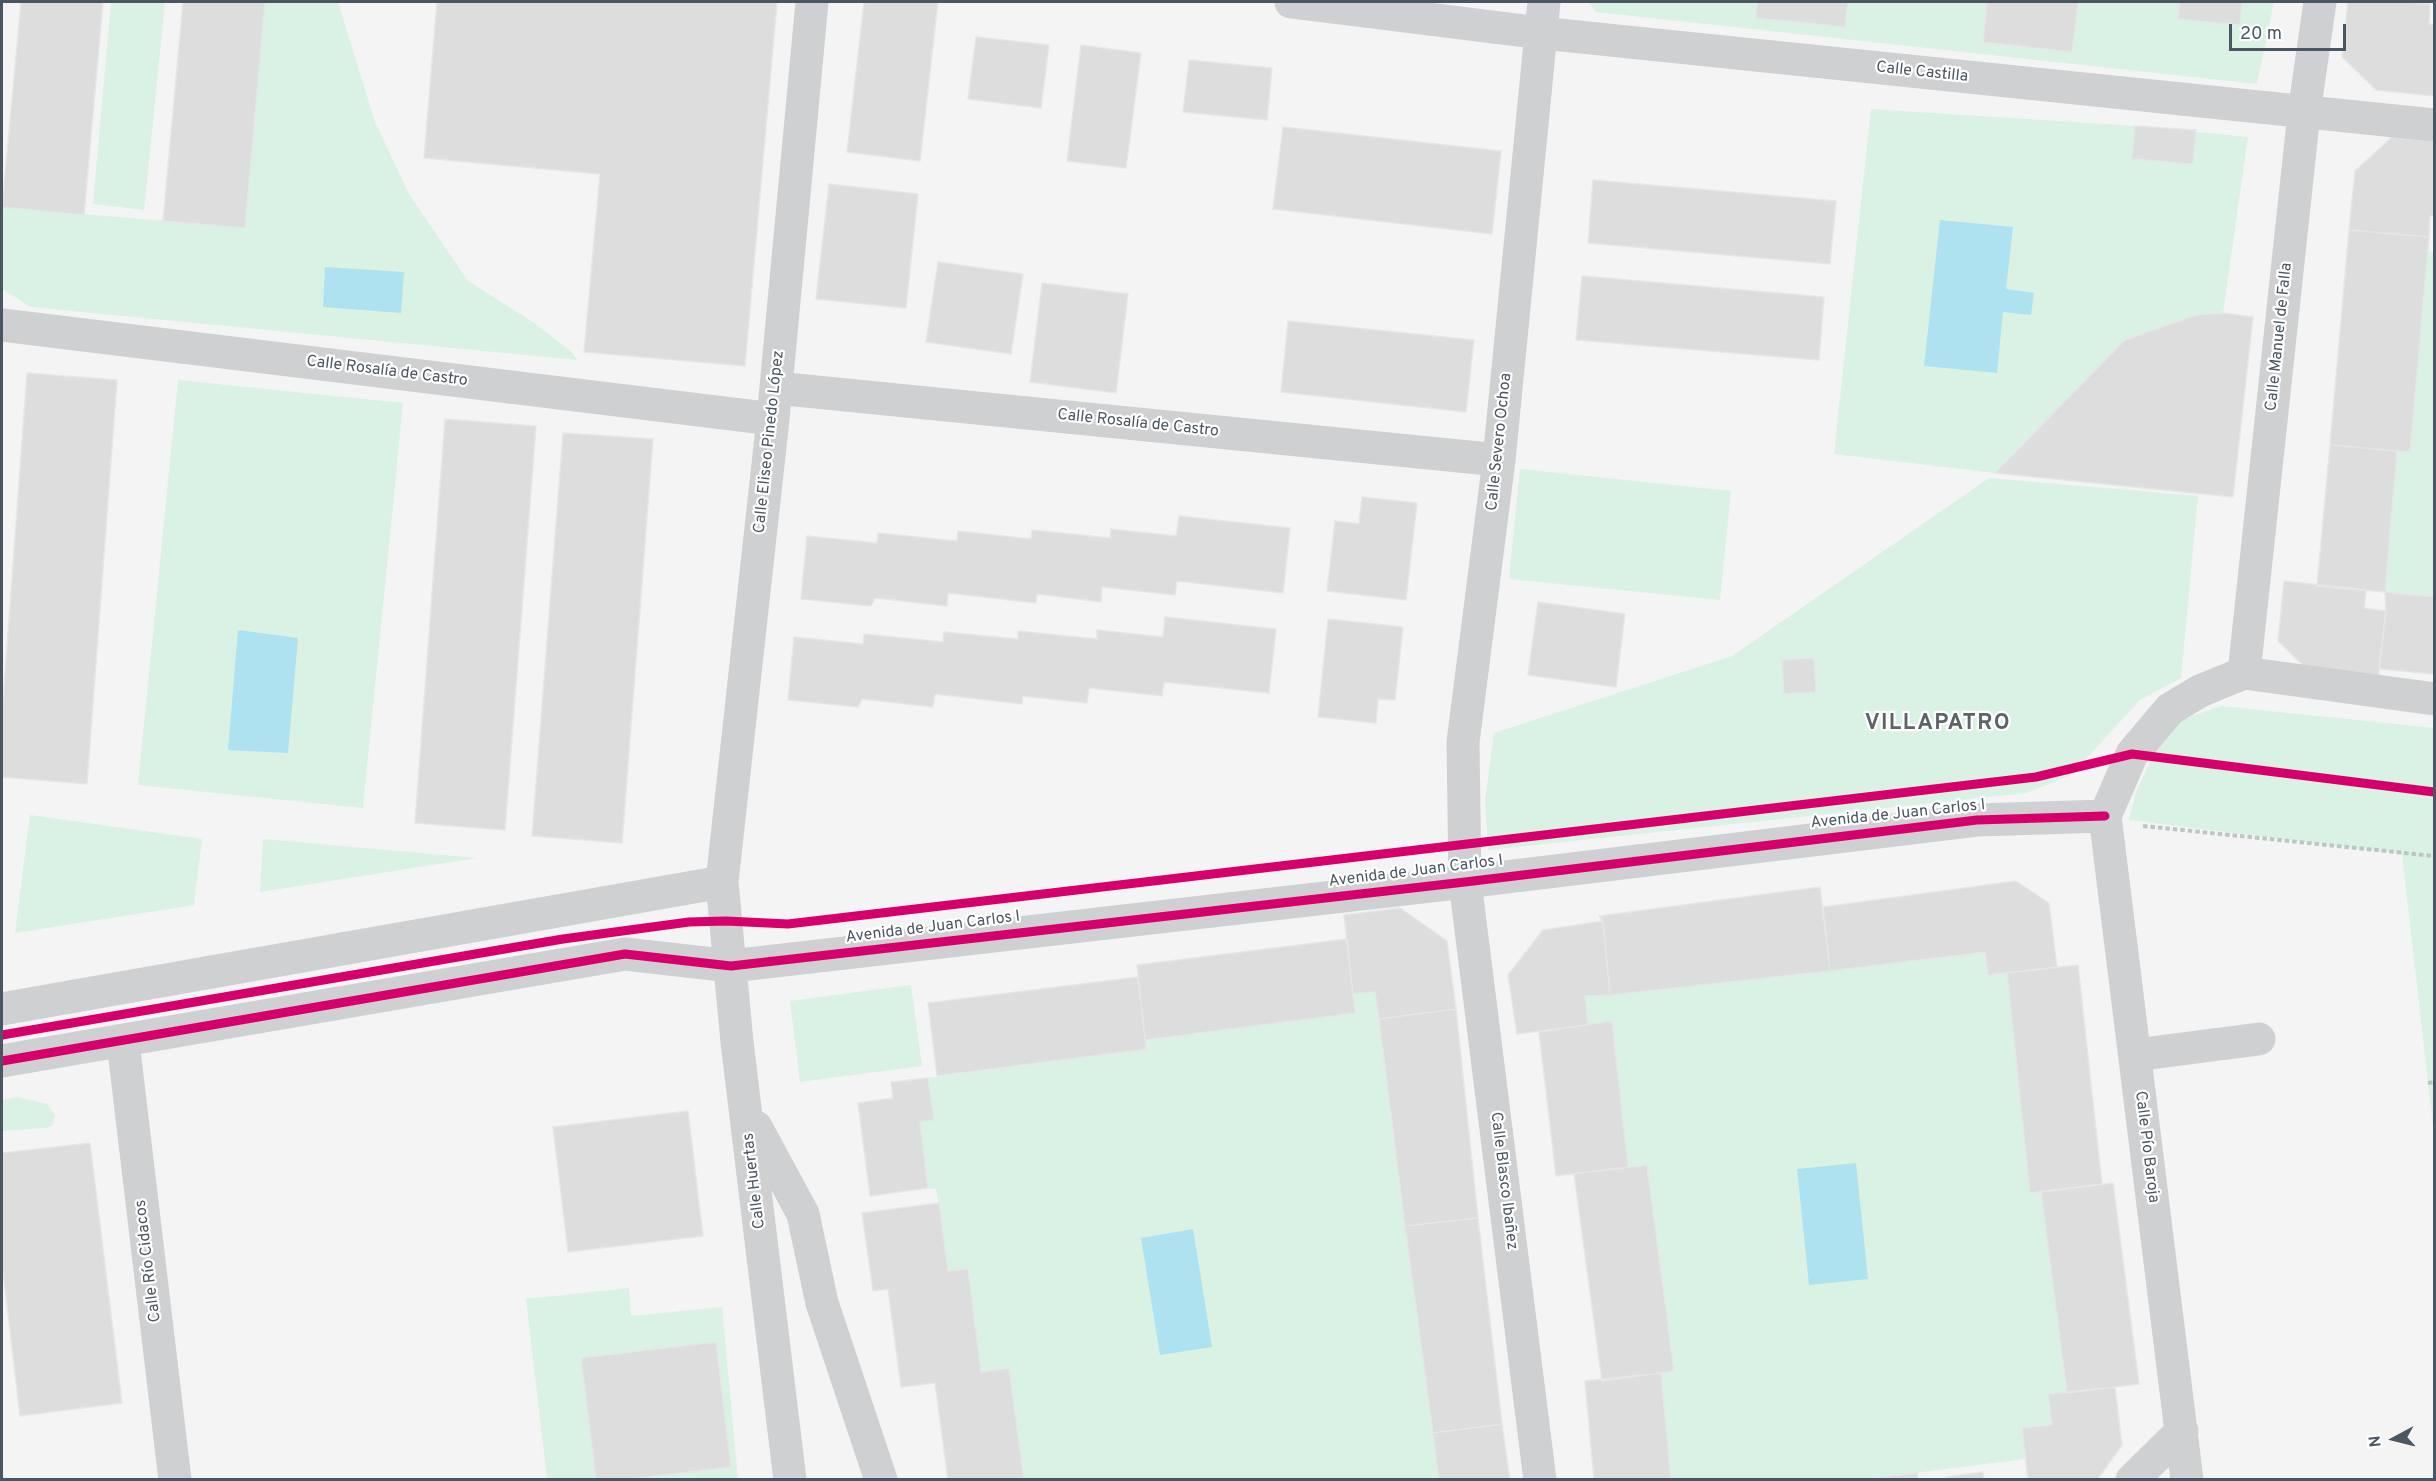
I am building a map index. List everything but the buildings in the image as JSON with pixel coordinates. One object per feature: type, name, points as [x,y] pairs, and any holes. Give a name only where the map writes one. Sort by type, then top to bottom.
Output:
[{"type":"street","name":"Calle Eliseo Pinedo López","points":[[722,882],[775,404],[812,2]]},
{"type":"street","name":"Calle Castilla","points":[[1292,2],[1542,17],[2304,113],[2434,125]]},
{"type":"street","name":"Calle Manuel de Falla","points":[[2244,673],[2304,113],[2320,2]]},
{"type":"street","name":"Calle Severo Ochoa","points":[[1465,882],[1463,742],[1499,460],[1542,17]]},
{"type":"street","name":"Calle Rosalía de Castro","points":[[2,325],[775,404],[1499,460]]},
{"type":"street","points":[[2105,816],[2132,754],[2170,710],[2200,691],[2244,673],[2434,699]]},
{"type":"street","name":"Avenida de Juan Carlos I","points":[[2,1061],[626,954],[730,966],[1465,882],[1977,820],[2105,816]]},
{"type":"street","name":"Calle Pío Baroja","points":[[2105,816],[2187,1479]]},
{"type":"street","points":[[2,1009],[722,882]]},
{"type":"street","name":"Calle Huertas","points":[[722,882],[737,1042],[790,1479]]},
{"type":"street","name":"Calle Blasco Ibañez","points":[[1465,882],[1540,1479]]},
{"type":"street","points":[[2135,1055],[2259,1039]]},
{"type":"street","name":"Calle Río Cidacos","points":[[123,1042],[175,1479]]},
{"type":"street","points":[[747,1112],[803,1214],[822,1303],[881,1479]]},
{"type":"street","points":[[2132,1479],[2182,1431]]},
{"type":"path","points":[[2137,826],[2434,856]]},
{"type":"path","points":[[2428,1083],[2434,1082]]},
{"type":"green space","points":[[111,2],[165,2],[144,210],[93,204]]},
{"type":"green space","points":[[265,2],[338,2],[375,122],[409,194],[468,281],[533,322],[572,352],[577,360],[31,307],[2,289],[2,207],[245,228]]},
{"type":"green space","points":[[1588,2],[2274,2],[2257,84],[1596,12]]},
{"type":"green space","points":[[1871,109],[2135,126],[2248,137],[2223,313],[2125,340],[1995,473],[1834,454]]},
{"type":"green space","points":[[2428,251],[2434,252],[2434,597],[2385,592],[2397,451],[2410,452]]},
{"type":"green space","points":[[178,380],[403,403],[363,808],[138,785]]},
{"type":"green space","points":[[1520,469],[1731,491],[1720,600],[1509,579]]},
{"type":"green space","points":[[1989,478],[2198,496],[2181,678],[2140,700],[2071,775],[2026,793],[1488,850],[1485,801],[1494,733],[1732,656]]},
{"type":"green space","points":[[2221,706],[2434,728],[2434,1135],[2402,854],[2129,820],[2136,792],[2157,747],[2183,719]]},
{"type":"green space","points":[[30,815],[202,839],[194,905],[15,933]]},
{"type":"green space","points":[[263,839],[477,858],[260,892]]},
{"type":"green space","points":[[1985,952],[2007,973],[2030,1193],[2041,1192],[2067,1393],[2048,1394],[2052,1425],[2022,1428],[2025,1459],[1859,1480],[1671,1479],[1661,1373],[1674,1371],[1647,1165],[1628,1167],[1612,1022],[1588,1025],[1585,996],[1830,971]]},
{"type":"green space","points":[[911,985],[922,1066],[800,1082],[790,1001]]},
{"type":"green space","points":[[1375,992],[1439,1479],[1024,1479],[1009,1368],[981,1372],[968,1269],[948,1271],[936,1189],[928,1188],[920,1122],[934,1120],[928,1078],[1145,1049],[1145,1040],[1354,1013],[1353,994]]},
{"type":"green space","points":[[17,1097],[47,1104],[55,1115],[53,1125],[46,1128],[2,1131],[2,1100]]},
{"type":"green space","points":[[629,1288],[631,1316],[722,1307],[738,1479],[547,1479],[526,1299]]},
{"type":"water","points":[[1940,220],[2013,227],[2006,289],[2034,293],[2031,315],[2003,312],[1997,373],[1924,366]]},
{"type":"water","points":[[325,267],[404,272],[401,313],[323,307]]},
{"type":"water","points":[[238,630],[298,638],[288,753],[228,750]]},
{"type":"water","points":[[1856,1163],[1868,1279],[1809,1285],[1797,1169]]},
{"type":"water","points":[[1193,1229],[1212,1347],[1160,1355],[1141,1238]]},
{"type":"cycle path","points":[[2,1035],[563,939],[689,922],[788,924],[2036,777],[2132,754],[2434,792]]},
{"type":"cycle path","points":[[2,1061],[625,954],[731,966],[1465,882],[1977,820],[2105,816]]},
{"type":"district","name":"VILLAPATRO","points":[[1938,725]]}]
